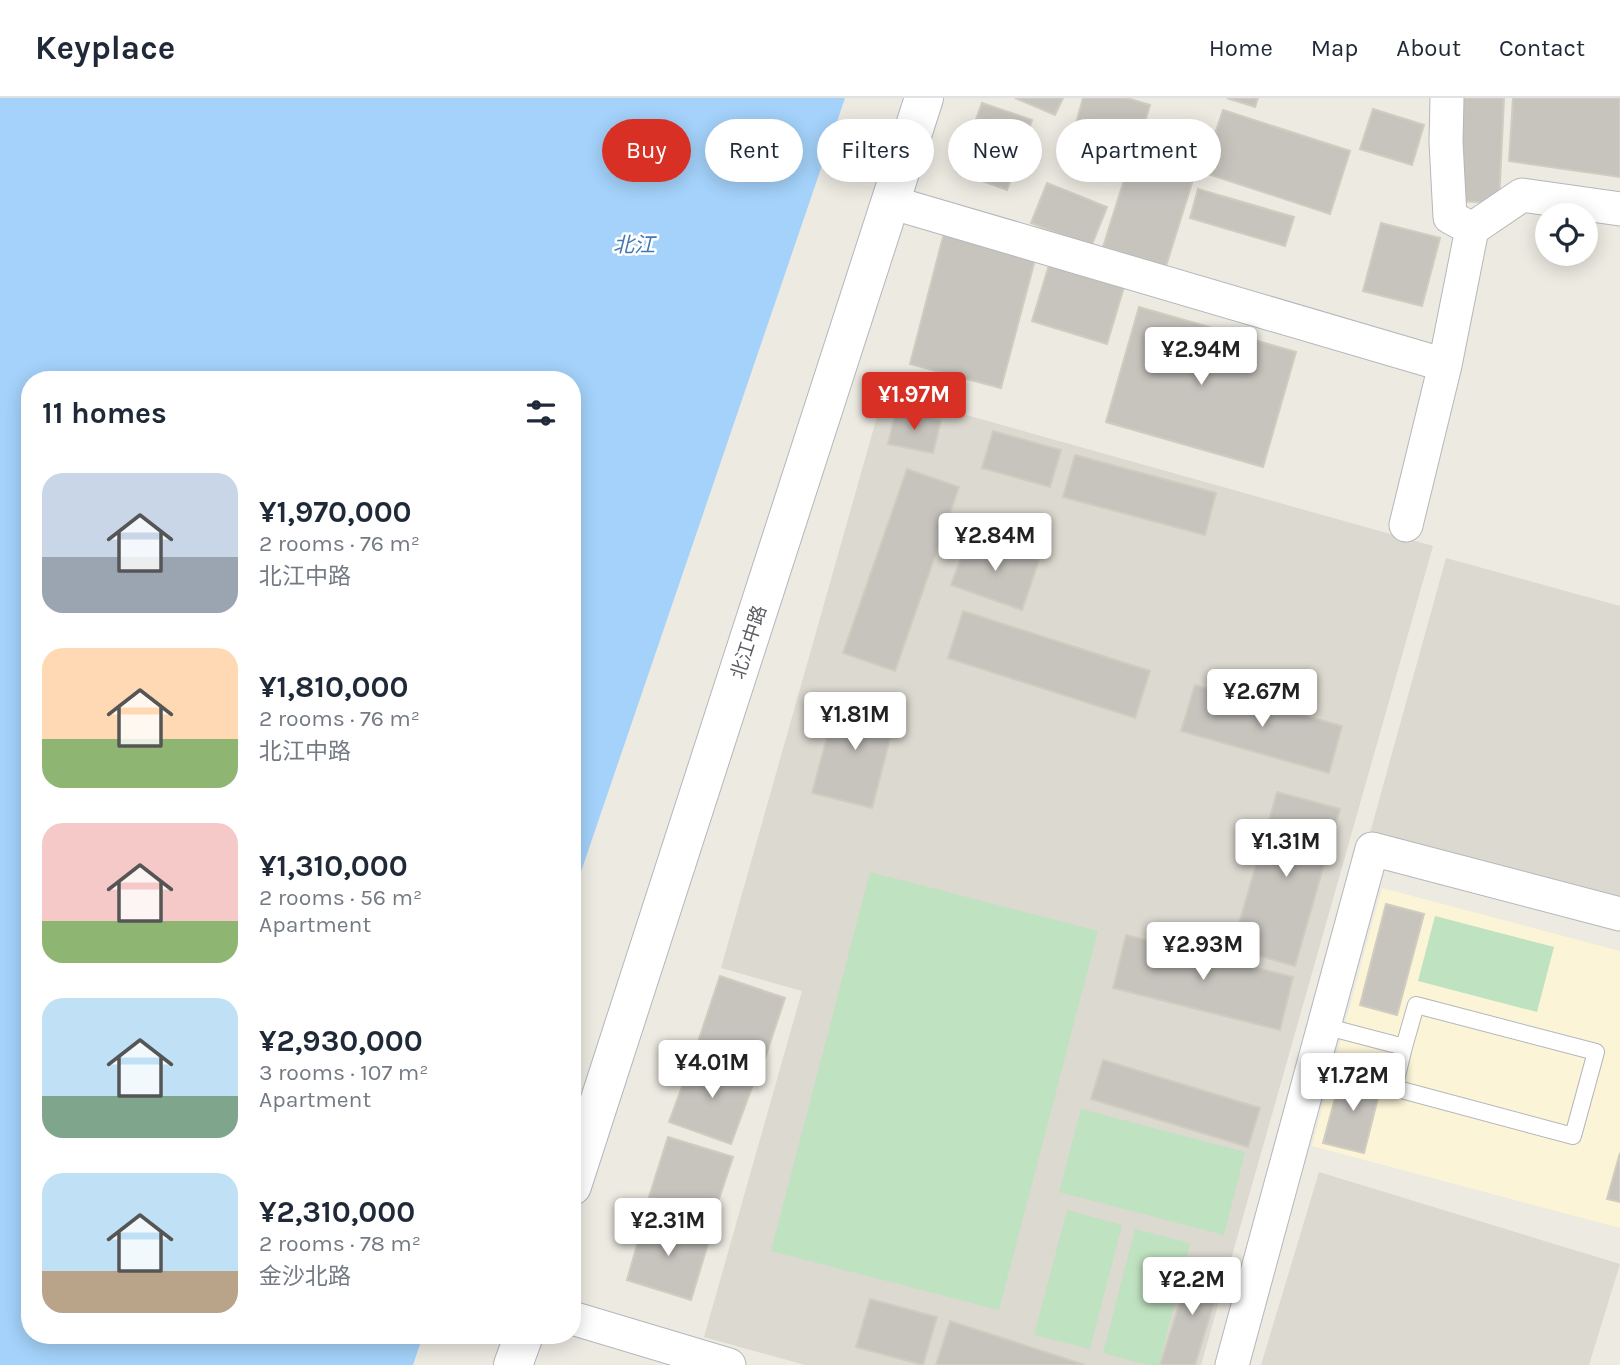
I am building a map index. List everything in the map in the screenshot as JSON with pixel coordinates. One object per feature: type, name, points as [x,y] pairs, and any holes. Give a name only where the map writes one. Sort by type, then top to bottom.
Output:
[{"type":"street","name":"北江中路","points":[[581,1158],[924,98]]},
{"type":"street","points":[[1447,98],[1446,142],[1450,217],[1472,229]]},
{"type":"street","points":[[1406,526],[1445,365],[1472,229],[1522,195],[1620,209]]},
{"type":"street","points":[[890,202],[1445,365]]},
{"type":"street","points":[[1232,1365],[1372,849],[1620,914]]},
{"type":"street","points":[[581,1321],[729,1365]]},
{"type":"street","points":[[513,1365],[520,1344]]},
{"type":"lane","points":[[1416,1005],[1596,1052],[1573,1136],[1394,1088],[1404,1047],[1416,1005]]},
{"type":"lane","points":[[1324,1026],[1404,1047]]},
{"type":"shaded area","points":[[884,392],[1433,546],[1201,1365],[805,1365],[704,1337],[802,991],[721,968]]},
{"type":"shaded area","points":[[1446,558],[1620,606],[1620,903],[1370,833]]},
{"type":"shaded area","points":[[1382,888],[1620,951],[1620,1228],[1312,1146]]},
{"type":"shaded area","points":[[1319,1172],[1620,1264],[1589,1365],[1261,1365]]},
{"type":"green space","points":[[870,872],[1098,931],[999,1310],[771,1251]]},
{"type":"green space","points":[[1435,916],[1554,947],[1537,1012],[1418,981]]},
{"type":"green space","points":[[1081,1109],[1245,1152],[1224,1235],[1059,1192]]},
{"type":"green space","points":[[1067,1210],[1122,1225],[1090,1349],[1034,1335]]},
{"type":"green space","points":[[1135,1229],[1190,1243],[1159,1365],[1148,1365],[1103,1353]]},
{"type":"water","name":"北江","points":[[0,98],[845,98],[838,119],[817,119],[817,180],[581,872],[581,371],[21,371],[21,1344],[420,1344],[413,1365],[0,1365]]},
{"type":"building","points":[[1015,98],[1063,98],[1055,115]]},
{"type":"building","points":[[1083,98],[1127,98],[1150,105],[1146,119],[1077,119]]},
{"type":"building","points":[[1227,98],[1258,98],[1255,107]]},
{"type":"building","points":[[1460,98],[1504,98],[1499,203],[1456,201]]},
{"type":"building","points":[[1513,98],[1620,98],[1620,177],[1509,161]]},
{"type":"building","points":[[982,103],[1029,119],[976,119]]},
{"type":"building","points":[[1373,109],[1424,125],[1412,165],[1360,149]]},
{"type":"building","points":[[1223,110],[1350,151],[1330,214],[1221,178],[1220,119]]},
{"type":"building","points":[[985,182],[1010,182],[1007,190]]},
{"type":"building","points":[[1123,182],[1192,182],[1166,266],[1103,247]]},
{"type":"building","points":[[1047,183],[1107,207],[1091,247],[1031,223]]},
{"type":"building","points":[[1198,189],[1294,217],[1285,246],[1190,218]]},
{"type":"building","points":[[1381,223],[1440,238],[1422,306],[1363,291]]},
{"type":"building","points":[[944,233],[1036,256],[1001,388],[910,364]]},
{"type":"building","points":[[1049,265],[1124,287],[1107,344],[1032,321]]},
{"type":"building","points":[[1139,307],[1296,352],[1263,467],[1106,422]]},
{"type":"building","points":[[896,410],[941,420],[933,453],[888,444]]},
{"type":"building","points":[[993,431],[1061,450],[1050,487],[982,468]]},
{"type":"building","points":[[1075,455],[1216,493],[1205,535],[1063,497]]},
{"type":"building","points":[[907,469],[959,487],[895,671],[843,653]]},
{"type":"building","points":[[969,536],[1039,560],[1022,610],[951,585]]},
{"type":"building","points":[[963,611],[1150,671],[1135,718],[948,658]]},
{"type":"building","points":[[1195,685],[1342,726],[1329,773],[1181,731]]},
{"type":"building","points":[[838,696],[897,712],[872,808],[812,793]]},
{"type":"building","points":[[1277,792],[1340,809],[1295,966],[1232,948]]},
{"type":"building","points":[[1386,904],[1424,914],[1397,1015],[1360,1005]]},
{"type":"building","points":[[1126,935],[1293,977],[1280,1030],[1113,988]]},
{"type":"building","points":[[720,976],[785,998],[763,1064],[698,1042]]},
{"type":"building","points":[[693,1057],[755,1079],[731,1144],[669,1122]]},
{"type":"building","points":[[1103,1060],[1260,1108],[1248,1147],[1091,1099]]},
{"type":"building","points":[[1342,1072],[1382,1082],[1364,1153],[1323,1143]]},
{"type":"building","points":[[668,1137],[733,1157],[713,1217],[649,1197]]},
{"type":"building","points":[[1620,1153],[1620,1202],[1607,1199]]},
{"type":"building","points":[[645,1217],[710,1237],[691,1300],[627,1280]]},
{"type":"building","points":[[1192,1264],[1223,1273],[1195,1365],[1160,1365]]},
{"type":"building","points":[[870,1299],[937,1317],[923,1365],[856,1347]]},
{"type":"building","points":[[950,1321],[1085,1365],[936,1365]]}]
